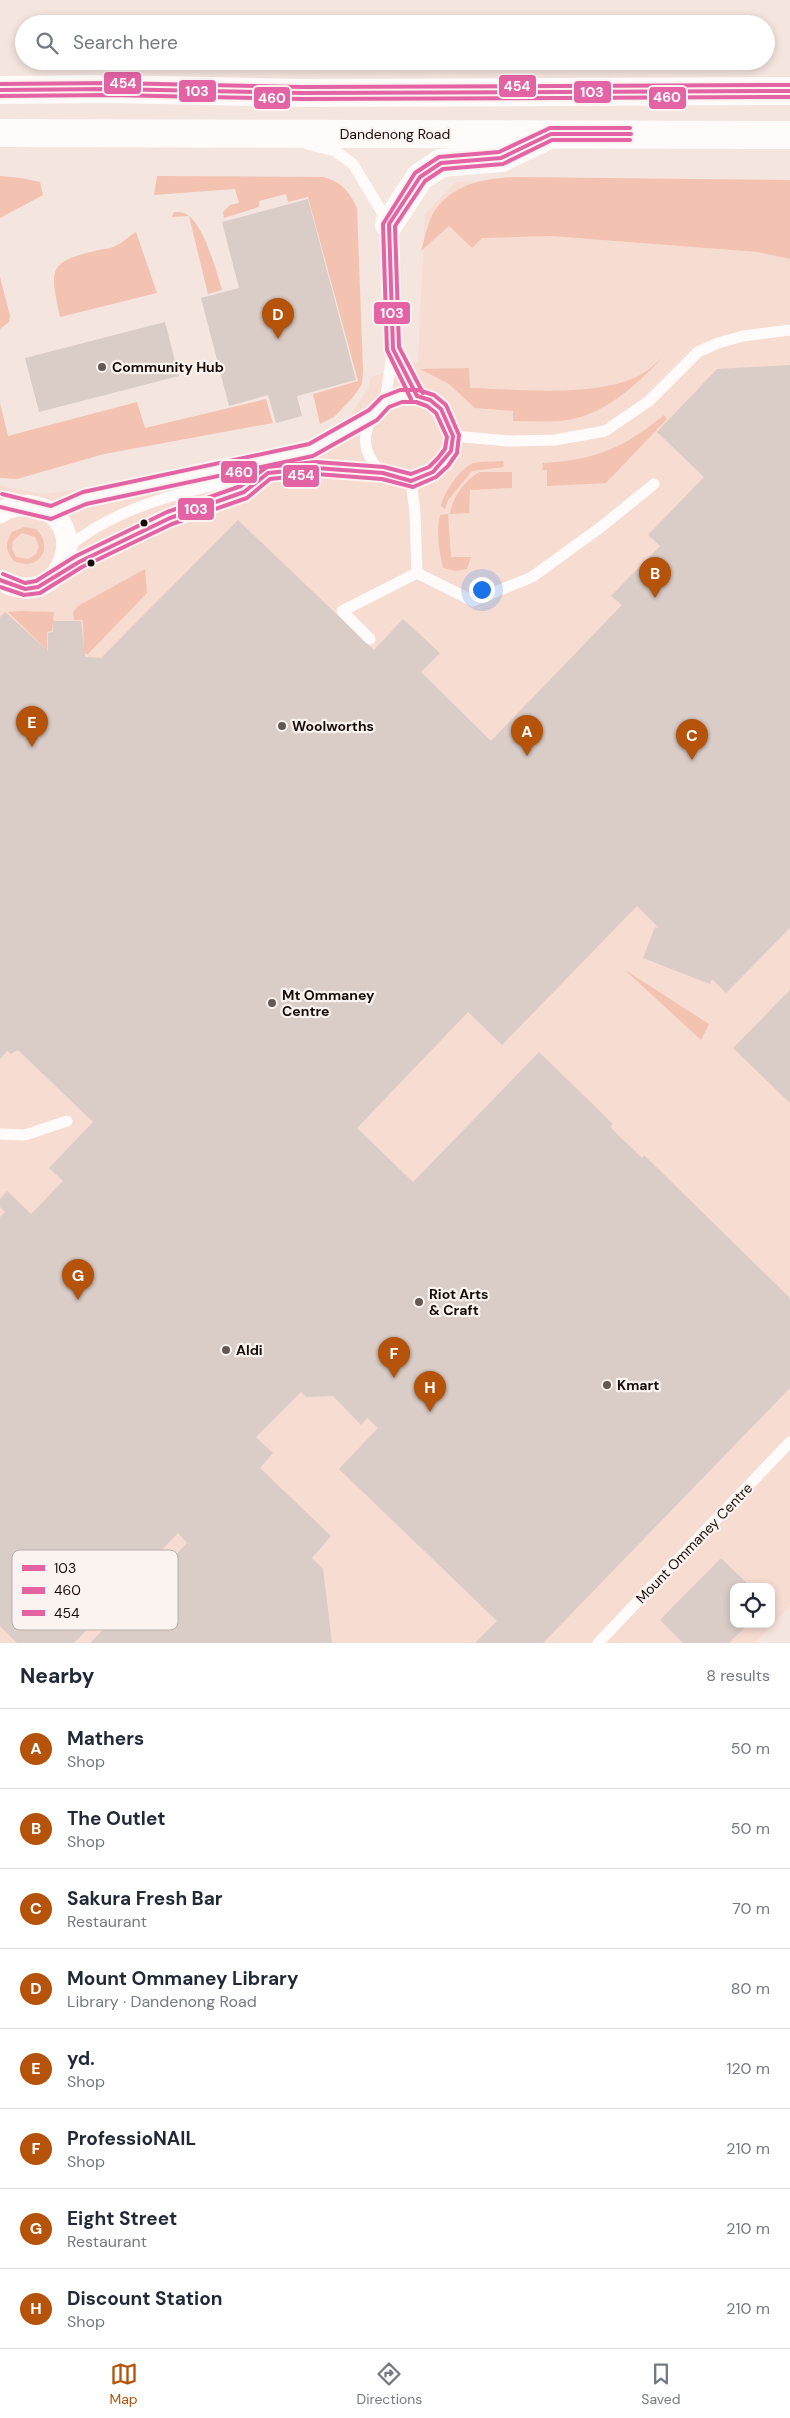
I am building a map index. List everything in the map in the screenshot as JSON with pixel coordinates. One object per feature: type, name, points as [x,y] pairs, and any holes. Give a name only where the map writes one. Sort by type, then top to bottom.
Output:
[{"type":"main road","points":[[0,90],[302,93],[790,91]]},
{"type":"main road","name":"Dandenong Road","points":[[0,133],[790,135]]},
{"type":"main road","points":[[389,224],[420,177],[440,163],[500,158],[551,134]]},
{"type":"street","points":[[4,587],[25,589],[38,587],[50,581],[59,572],[66,560],[68,547],[66,534],[60,523],[51,513],[40,507],[27,504],[5,506]]},
{"type":"lane","points":[[267,134],[335,151],[354,164],[389,224],[394,349],[386,402]]},
{"type":"lane","points":[[453,436],[509,441],[555,440],[605,432],[650,401],[698,352],[718,343],[743,336],[790,330]]},
{"type":"lane","points":[[394,349],[417,396]]},
{"type":"lane","points":[[51,513],[84,498],[311,450],[373,415],[386,402],[401,396],[417,396],[430,400],[441,409],[453,436],[451,451],[443,462],[433,472],[411,481],[383,473],[316,468],[268,473],[152,501],[110,518],[87,532],[68,547]]},
{"type":"lane","points":[[373,415],[367,426],[367,448],[374,464],[383,473]]},
{"type":"lane","points":[[50,581],[79,562],[170,518],[244,492],[268,473]]},
{"type":"lane","points":[[411,481],[415,513],[417,573]]},
{"type":"lane","points":[[417,573],[473,601],[532,577],[601,527],[654,484]]},
{"type":"lane","points":[[370,639],[342,611],[417,573]]},
{"type":"lane","points":[[0,1134],[25,1135],[67,1120]]},
{"type":"lane","name":"Mount Ommaney Centre","points":[[598,1643],[790,1442]]},
{"type":"shaded area","points":[[0,176],[40,182],[43,195],[0,218]]},
{"type":"shaded area","points":[[157,176],[322,177],[339,184],[351,197],[357,208],[362,384],[354,396],[334,417],[320,424],[313,394],[358,381],[308,197],[288,202],[286,194],[259,201],[259,207],[224,218],[223,212],[230,205],[239,203],[235,189],[154,195]]},
{"type":"shaded area","points":[[515,177],[790,180],[790,259],[758,252],[551,236],[482,238],[472,248],[449,226],[421,251],[433,214],[443,201],[461,188],[471,184],[492,179]]},
{"type":"shaded area","name":"Mt Ommaney Centre","points":[[595,179],[790,182],[790,1606],[775,1622],[775,1583],[730,1583],[730,1628],[769,1628],[755,1643],[0,1643],[0,486],[44,494],[128,483],[282,452],[346,422],[368,389],[371,377],[418,362],[425,214],[456,182]]},
{"type":"shaded area","points":[[174,212],[184,213],[189,216],[172,217]]},
{"type":"shaded area","points":[[189,216],[195,222],[205,240],[222,290],[208,294]]},
{"type":"shaded area","points":[[136,232],[157,293],[60,317],[54,280],[55,272],[60,265],[79,255],[115,246]]},
{"type":"shaded area","points":[[0,277],[10,316],[9,322],[0,329]]},
{"type":"shaded area","points":[[663,357],[617,399],[590,414],[560,421],[513,421],[513,411],[475,408],[449,384],[420,369],[469,368],[470,388],[585,389],[607,386],[628,380],[645,372]]},
{"type":"shaded area","points":[[266,399],[273,423],[104,454],[17,479],[0,478],[0,403],[8,436],[137,402],[145,428]]},
{"type":"shaded area","points":[[664,415],[667,419],[606,483],[547,486],[547,470],[542,470],[543,463],[578,459],[608,450],[636,436]]},
{"type":"shaded area","points":[[503,461],[504,467],[472,471],[448,500],[445,509],[441,506],[453,481],[469,465],[477,462]]},
{"type":"shaded area","points":[[479,472],[512,472],[512,488],[470,490],[469,513],[450,514],[453,502],[460,490]]},
{"type":"shaded area","points":[[448,514],[451,557],[471,557],[467,569],[456,571],[443,568],[438,542],[438,528],[440,515]]},
{"type":"shaded area","points":[[24,527],[36,529],[44,544],[44,550],[37,561],[23,564],[14,561],[7,547],[12,532]],"holes":[[[22,533],[35,537],[39,546],[36,554],[28,559],[16,557],[12,549],[13,541]]]},
{"type":"shaded area","points":[[145,569],[147,593],[88,654],[84,653],[83,620],[74,620],[73,612],[78,606]]},
{"type":"shaded area","points":[[8,612],[54,612],[52,631],[47,632],[47,650]]},
{"type":"shaded area","points":[[625,970],[709,1024],[701,1040]]},
{"type":"building","points":[[308,199],[356,380],[297,396],[302,416],[276,423],[268,395],[229,406],[201,298],[239,288],[222,222]]},
{"type":"building","name":"Community Hub","points":[[165,322],[179,376],[39,412],[25,358]]},
{"type":"building","name":"Mt Ommaney Centre","points":[[790,365],[790,928],[726,993],[712,979],[710,984],[643,958],[655,927],[659,928],[637,906],[502,1045],[468,1012],[357,1128],[413,1182],[539,1052],[613,1124],[610,1127],[642,1158],[644,1155],[790,1298],[790,1388],[543,1643],[475,1643],[497,1621],[339,1469],[378,1428],[367,1418],[361,1425],[333,1396],[306,1397],[301,1392],[256,1437],[273,1453],[260,1468],[331,1536],[312,1558],[323,1569],[332,1643],[90,1643],[103,1630],[178,1630],[178,1552],[187,1543],[178,1533],[162,1550],[12,1550],[12,1630],[86,1630],[74,1643],[17,1643],[0,1626],[0,1217],[5,1212],[0,1207],[0,1199],[7,1191],[31,1214],[63,1181],[49,1168],[93,1122],[19,1051],[17,1050],[11,1054],[7,1051],[0,1059],[0,617],[5,612],[48,651],[48,633],[53,632],[53,621],[81,621],[85,657],[101,658],[238,520],[374,650],[403,619],[440,653],[421,672],[491,741],[622,605],[611,596],[660,546],[648,535],[704,477],[657,432],[717,369]]},
{"type":"building","points":[[790,990],[790,1103],[733,1048]]},
{"type":"building","points":[[721,1558],[747,1583],[730,1583],[730,1628],[744,1628],[729,1643],[683,1643],[660,1620]]},
{"type":"transit line","name":"454","points":[[0,84],[110,83],[302,87],[790,85]]},
{"type":"transit line","name":"103","points":[[0,90],[110,89],[302,93],[790,91]]},
{"type":"transit line","name":"460","points":[[0,96],[110,95],[302,99],[790,97]]},
{"type":"transit line","name":"454","points":[[411,399],[387,350],[383,224],[415,173],[439,157],[499,152],[550,128],[630,128]]},
{"type":"transit line","name":"103","points":[[389,224],[420,177],[441,163],[501,158],[551,134],[631,134]]},
{"type":"transit line","name":"460","points":[[423,393],[399,347],[395,226],[425,181],[443,169],[503,164],[552,140],[630,140]]},
{"type":"transit line","name":"103","points":[[389,224],[393,349],[417,396]]},
{"type":"transit line","name":"454","points":[[0,587],[24,595],[40,593],[82,567],[172,524],[247,498],[270,479],[316,474],[382,479],[413,487],[436,477],[448,466],[457,453],[459,435],[446,405],[434,395],[418,390],[400,390],[382,397],[369,410],[309,444],[83,492],[51,506],[2,494]]},
{"type":"transit line","name":"103","points":[[0,580],[25,589],[38,587],[79,562],[170,518],[244,492],[268,473],[316,468],[383,473],[411,481],[433,472],[451,451],[453,436],[441,409],[430,400],[417,396]]},
{"type":"transit line","name":"460","points":[[0,507],[51,519],[86,504],[313,456],[377,420],[389,407],[402,402],[416,402],[427,406],[436,413],[447,437],[445,449],[438,458],[429,467],[411,474],[384,467],[316,462],[267,467],[241,486],[167,512],[76,556],[36,581],[25,583],[3,574]]},
{"type":"place","name":"Mount Ommaney Library","points":[[278,339]]},
{"type":"place","name":"Community Hub","points":[[102,367]]},
{"type":"place","name":"The Outlet","points":[[655,598]]},
{"type":"place","name":"Woolworths","points":[[282,726]]},
{"type":"place","name":"yd.","points":[[32,747]]},
{"type":"place","name":"Mathers","points":[[527,756]]},
{"type":"place","name":"Sakura Fresh Bar","points":[[692,760]]},
{"type":"place","name":"Mt Ommaney Centre","points":[[272,1003]]},
{"type":"place","name":"Eight Street","points":[[78,1300]]},
{"type":"place","name":"Riot Arts & Craft","points":[[419,1302]]},
{"type":"place","name":"Aldi","points":[[226,1350]]},
{"type":"place","name":"ProfessioNAIL","points":[[394,1378]]},
{"type":"place","name":"Kmart","points":[[607,1385]]},
{"type":"place","name":"Discount Station","points":[[430,1412]]}]
